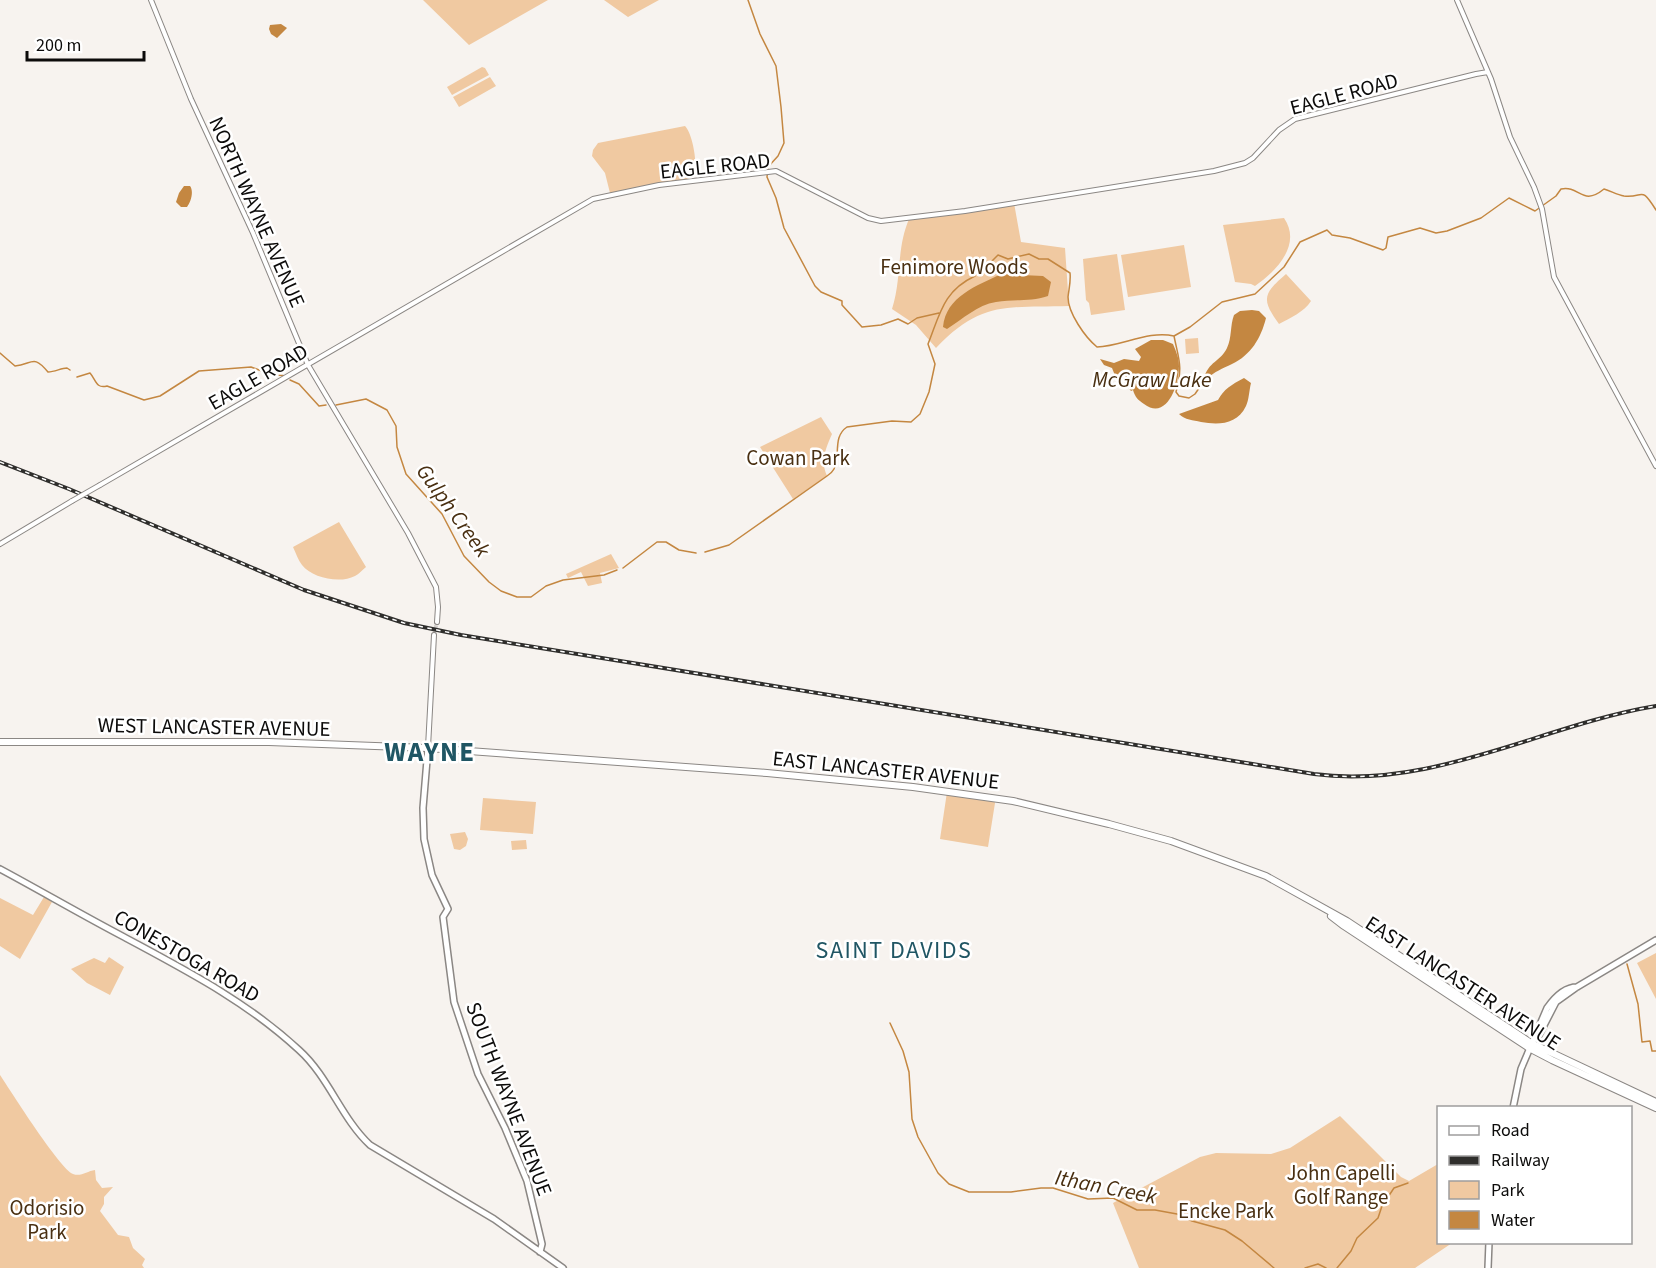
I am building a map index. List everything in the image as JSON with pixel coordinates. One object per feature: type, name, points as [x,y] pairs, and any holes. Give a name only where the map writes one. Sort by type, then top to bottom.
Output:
[{"type":"highway","name":"WEST LANCASTER AVENUE","points":[[0,742],[270,742],[428,748]]},
{"type":"highway","name":"EAST LANCASTER AVENUE","points":[[428,748],[767,773],[913,787],[1011,801],[1109,824],[1194,849],[1266,876],[1322,908],[1344,926],[1552,1060],[1656,1108]]},
{"type":"highway","name":"EAST LANCASTER AVENUE","points":[[1530,1045],[1656,1102]]},
{"type":"main road","name":"SOUTH WAYNE AVENUE","points":[[428,748],[423,833],[430,869],[448,909],[443,916],[452,995],[478,1074],[505,1128],[527,1181],[542,1244],[540,1252]]},
{"type":"main road","name":"CONESTOGA ROAD","points":[[0,869],[184,968],[234,999],[272,1026],[307,1058],[358,1133],[370,1145],[494,1218],[563,1268]]},
{"type":"main road","points":[[1513,1106],[1521,1069],[1530,1045],[1539,1035],[1556,1002],[1656,940]]},
{"type":"main road","points":[[1488,1268],[1489,1244]]},
{"type":"street","name":"NORTH WAYNE AVENUE","points":[[151,0],[191,99],[253,233],[308,366],[408,533],[436,587],[437,622]]},
{"type":"street","points":[[1457,0],[1488,72],[1510,137],[1540,203],[1554,277],[1656,466]]},
{"type":"street","name":"EAGLE ROAD","points":[[0,544],[593,199],[659,185],[776,171],[868,218],[881,221],[954,213],[1214,171],[1245,163],[1261,151],[1279,130],[1295,119],[1488,72]]},
{"type":"street","points":[[428,748],[434,635]]},
{"type":"green space","points":[[423,0],[548,0],[469,45]]},
{"type":"green space","points":[[604,0],[659,0],[628,17]]},
{"type":"green space","points":[[482,67],[489,75],[452,95],[447,87]]},
{"type":"green space","points":[[490,77],[496,86],[459,107],[453,97]]},
{"type":"green space","points":[[685,126],[694,152],[695,174],[693,178],[610,193],[605,173],[592,156],[598,143]]},
{"type":"green space","name":"Fenimore Woods","points":[[1014,203],[1021,242],[1065,248],[1069,306],[1012,308],[982,314],[952,332],[936,348],[916,325],[892,309],[902,242],[909,219]]},
{"type":"green space","points":[[1284,218],[1289,228],[1289,247],[1279,265],[1255,286],[1235,282],[1223,225]]},
{"type":"green space","points":[[1184,245],[1191,287],[1128,297],[1121,255]]},
{"type":"green space","points":[[1117,254],[1125,310],[1091,315],[1089,303],[1086,300],[1083,259]]},
{"type":"green space","points":[[1286,274],[1311,301],[1301,312],[1279,324],[1269,308],[1267,297]]},
{"type":"green space","points":[[1198,338],[1199,353],[1186,354],[1185,339]]},
{"type":"green space","name":"Cowan Park","points":[[821,417],[832,434],[824,460],[827,476],[793,499],[760,447]]},
{"type":"green space","points":[[339,522],[366,567],[355,576],[342,579],[327,578],[312,573],[302,565],[293,547]]},
{"type":"green space","points":[[611,554],[619,568],[600,573],[602,583],[588,586],[581,572],[568,578],[566,574]]},
{"type":"green space","points":[[947,792],[993,798],[995,803],[988,847],[940,839]]},
{"type":"green space","points":[[483,798],[536,802],[533,834],[480,830]]},
{"type":"green space","points":[[465,832],[468,839],[466,846],[460,850],[454,849],[450,834]]},
{"type":"green space","points":[[526,840],[527,849],[512,850],[511,841]]},
{"type":"green space","points":[[44,897],[52,902],[20,959],[0,946],[0,898],[33,915]]},
{"type":"green space","points":[[1656,953],[1656,999],[1637,963]]},
{"type":"green space","points":[[109,957],[124,967],[110,995],[87,983],[71,969],[94,958],[105,963]]},
{"type":"green space","name":"Odorisio Park","points":[[0,1075],[24,1112],[67,1169],[76,1175],[95,1170],[96,1180],[102,1188],[113,1187],[104,1197],[104,1204],[100,1211],[118,1235],[129,1237],[133,1248],[145,1259],[142,1265],[144,1268],[0,1268]]},
{"type":"green space","name":"Encke Park","points":[[1340,1116],[1401,1177],[1409,1181],[1437,1165],[1437,1244],[1451,1244],[1415,1268],[1139,1268],[1113,1203],[1200,1157],[1216,1153],[1271,1154],[1290,1148]]},
{"type":"water","points":[[281,24],[287,28],[277,38],[271,34],[270,25]]},
{"type":"water","points":[[184,186],[190,186],[192,196],[187,207],[181,207],[176,202]]},
{"type":"water","points":[[1001,274],[1043,276],[1051,282],[1048,296],[989,304],[976,309],[947,329],[943,327],[945,316],[956,300],[964,293]]},
{"type":"water","points":[[1240,311],[1259,311],[1266,318],[1250,351],[1207,379],[1204,378],[1208,368],[1227,348],[1234,315]]},
{"type":"water","name":"McGraw Lake","points":[[1151,340],[1163,340],[1173,344],[1179,363],[1174,391],[1165,404],[1159,408],[1152,408],[1140,401],[1133,390],[1131,391],[1122,379],[1116,378],[1112,368],[1104,365],[1100,359],[1114,363],[1124,359],[1139,361],[1141,357],[1135,349]]},
{"type":"water","points":[[1244,378],[1251,383],[1248,401],[1238,417],[1226,422],[1207,423],[1186,419],[1179,414],[1218,400],[1228,388]]},
{"type":"waterway","points":[[748,0],[760,34],[776,66],[781,107],[784,143],[778,156],[768,167],[767,177],[776,198],[784,228],[815,286],[821,292],[842,301],[842,305],[862,327],[881,325],[898,319],[908,324],[917,318],[939,313]]},
{"type":"waterway","name":"Gulph Creek","points":[[705,552],[729,545],[834,470],[838,441],[842,431],[847,427],[892,421],[911,422],[920,414],[929,392],[935,364],[928,344],[944,304],[956,289],[975,276],[974,269],[986,267],[998,255],[1008,259],[1029,254],[1039,259],[1048,259],[1070,273],[1068,297],[1071,310],[1087,337],[1097,347],[1155,335],[1174,336],[1190,327],[1222,302],[1255,294],[1284,267],[1300,242],[1327,230],[1332,235],[1350,238],[1383,250],[1386,248],[1388,237],[1420,228],[1436,233],[1447,231],[1481,218],[1509,198],[1535,211],[1556,196],[1561,189],[1573,190],[1586,196],[1597,194],[1604,189],[1624,196],[1642,194],[1656,210]]},
{"type":"waterway","points":[[1174,336],[1180,364],[1176,392],[1179,396],[1189,398],[1195,394],[1206,378]]},
{"type":"waterway","name":"Gulph Creek","points":[[0,353],[15,366],[36,362],[48,372],[65,368],[70,370]]},
{"type":"waterway","name":"Gulph Creek","points":[[77,377],[90,373],[101,386],[107,386],[144,400],[160,396],[199,371],[251,367],[270,374],[286,376]]},
{"type":"waterway","name":"Gulph Creek","points":[[290,380],[299,384],[319,406],[326,405]]},
{"type":"waterway","name":"Gulph Creek","points":[[336,405],[366,399],[387,410],[396,426],[397,447],[406,474],[442,514],[464,556],[501,591],[517,597],[531,597],[546,586],[563,580],[604,575],[617,570]]},
{"type":"waterway","name":"Gulph Creek","points":[[623,568],[657,542],[666,542],[679,550],[696,553]]},
{"type":"waterway","points":[[1627,964],[1638,1004],[1642,1042],[1650,1041],[1652,1051],[1656,1051]]},
{"type":"waterway","name":"Ithan Creek","points":[[890,1023],[903,1051],[909,1072],[912,1119],[918,1137],[938,1173],[949,1184],[969,1192],[1011,1192],[1053,1188],[1088,1199],[1113,1198],[1137,1210],[1177,1214],[1192,1221],[1225,1230],[1274,1268]]},
{"type":"waterway","points":[[1337,1268],[1351,1251],[1357,1238],[1378,1218],[1382,1206],[1394,1188],[1408,1183]]},
{"type":"waterway","name":"Ithan Creek","points":[[1305,1268],[1318,1264],[1326,1268]]},
{"type":"tunnel","points":[[434,635],[437,622]]},
{"type":"railway","points":[[0,462],[69,489],[304,590],[404,623],[461,635],[1314,774],[1358,776],[1402,773],[1444,765],[1613,715],[1656,706]]},
{"type":"district","name":"WAYNE","points":[[430,752]]},
{"type":"district","name":"SAINT DAVIDS","points":[[894,950]]},
{"type":"park label","name":"John Capelli Golf Range","points":[[1341,1185]]}]
